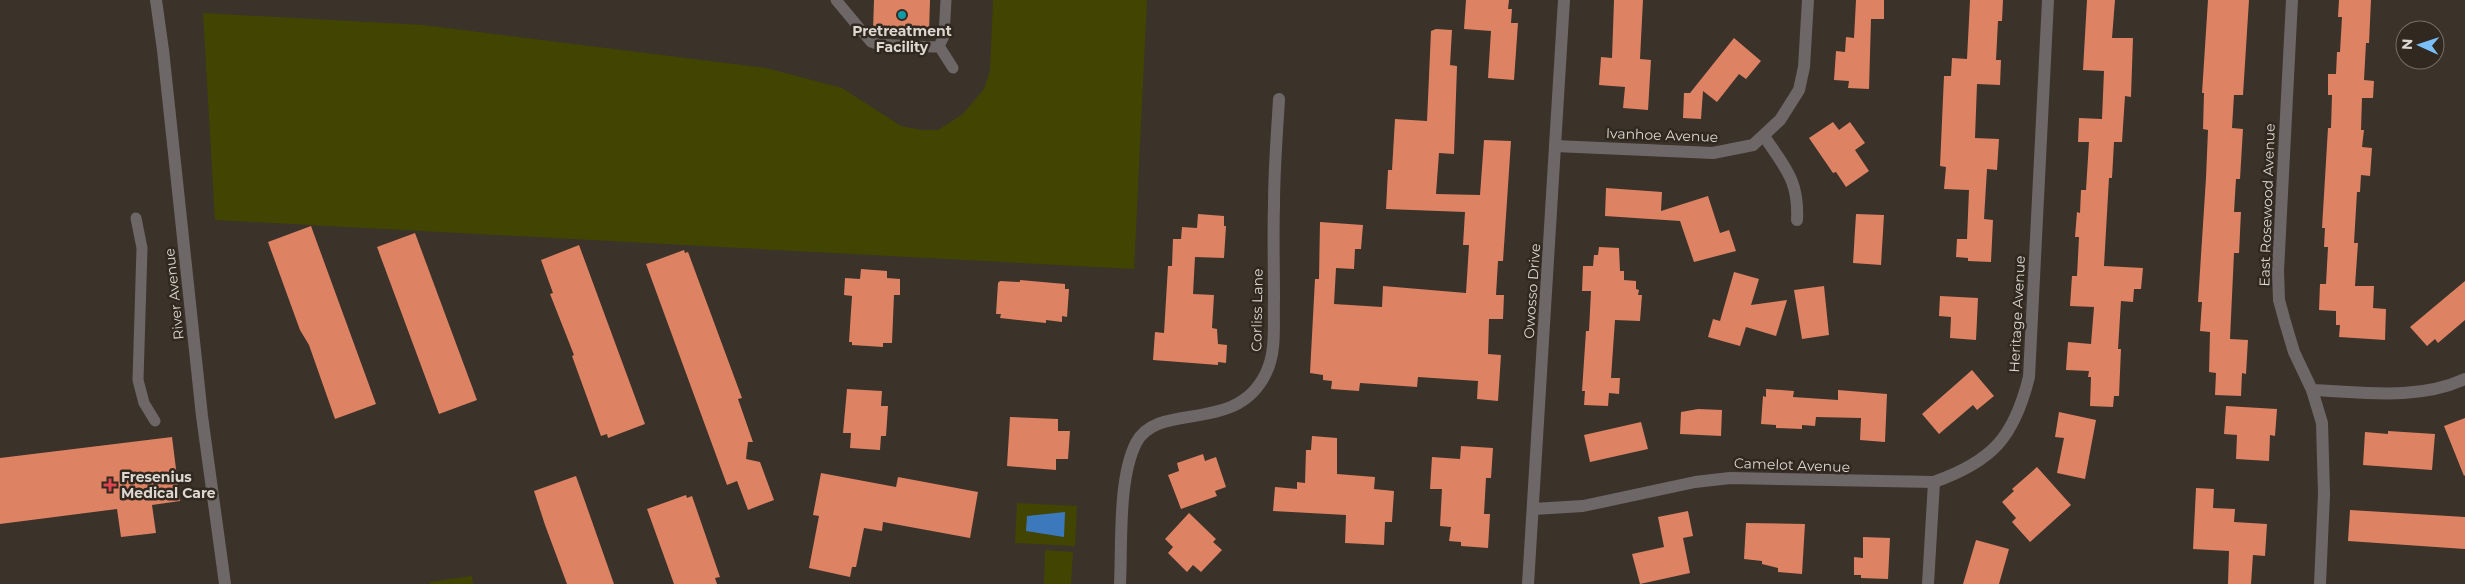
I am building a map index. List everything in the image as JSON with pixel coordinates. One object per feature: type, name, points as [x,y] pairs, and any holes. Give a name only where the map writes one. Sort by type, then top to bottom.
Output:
[{"type":"street","name":"River Avenue","points":[[156,0],[202,416],[225,584]]},
{"type":"street","name":"Owosso Drive","points":[[1528,584],[1564,0]]},
{"type":"street","name":"Ivanhoe Avenue","points":[[1556,146],[1712,153],[1752,145],[1780,120],[1799,90],[1804,67],[1808,0]]},
{"type":"street","name":"Heritage Avenue","points":[[1934,482],[1960,473],[1984,458],[2004,439],[2023,404],[2029,377],[2048,0]]},
{"type":"street","name":"East Rosewood Avenue","points":[[2292,0],[2278,271],[2279,300],[2294,352],[2312,390],[2322,423],[2324,456],[2324,584]]},
{"type":"street","name":"Corliss Lane","points":[[1120,584],[1124,483],[1129,458],[1137,440],[1148,429],[1159,424],[1224,412],[1239,404],[1254,392],[1266,375],[1271,361],[1274,337],[1274,203],[1279,99]]},
{"type":"street","points":[[1764,136],[1793,180],[1798,199],[1797,220]]},
{"type":"street","points":[[2312,390],[2396,393],[2451,386],[2465,379]]},
{"type":"street","name":"Camelot Avenue","points":[[1533,509],[1583,506],[1695,482],[1730,478],[1934,482]]},
{"type":"street","points":[[1928,584],[1934,482]]},
{"type":"lane","points":[[836,0],[871,42],[934,48],[939,46],[944,36],[946,0]]},
{"type":"lane","points":[[939,46],[953,68]]},
{"type":"lane","points":[[136,218],[142,254],[138,380],[141,397],[155,421]]},
{"type":"shaded area","points":[[993,0],[1147,0],[1134,269],[215,220],[203,13],[423,25],[766,68],[842,88],[901,126],[921,130],[938,130],[963,114],[984,89],[990,71]]},
{"type":"shaded area","points":[[1017,503],[1077,506],[1075,546],[1015,543]]},
{"type":"shaded area","points":[[1045,550],[1073,552],[1071,584],[1044,584]]},
{"type":"shaded area","points":[[472,576],[473,584],[430,584],[430,582]]},
{"type":"water","points":[[1065,512],[1064,537],[1026,531],[1027,516]]},
{"type":"building","name":"Pretreatment Facility","points":[[874,0],[930,0],[929,33],[873,30]]},
{"type":"building","points":[[1466,0],[1509,0],[1508,9],[1512,9],[1511,23],[1518,23],[1514,80],[1488,78],[1491,31],[1464,29]]},
{"type":"building","points":[[1614,0],[1643,0],[1640,59],[1651,60],[1648,110],[1623,108],[1625,87],[1599,85],[1601,57],[1612,58]]},
{"type":"building","points":[[1856,0],[1884,0],[1884,19],[1871,19],[1869,89],[1848,88],[1849,81],[1834,80],[1836,51],[1845,52],[1846,37],[1854,38]]},
{"type":"building","points":[[1970,0],[2003,0],[2002,21],[1998,21],[1996,60],[2001,60],[2000,85],[1977,84],[1975,138],[1999,139],[1997,170],[1987,169],[1984,219],[1993,220],[1991,262],[1968,261],[1968,258],[1956,257],[1957,239],[1967,239],[1969,190],[1944,189],[1946,167],[1940,166],[1944,76],[1951,76],[1952,58],[1967,59]]},
{"type":"building","points":[[2087,0],[2115,0],[2112,38],[2133,38],[2131,97],[2125,96],[2122,142],[2114,142],[2112,178],[2109,178],[2104,266],[2143,268],[2141,289],[2134,289],[2133,302],[2121,301],[2118,349],[2121,349],[2119,396],[2114,396],[2113,407],[2090,406],[2091,377],[2088,377],[2089,371],[2066,370],[2068,342],[2091,344],[2094,307],[2070,306],[2072,276],[2077,276],[2079,237],[2075,237],[2077,212],[2080,213],[2081,190],[2086,190],[2089,142],[2078,142],[2079,118],[2102,119],[2104,71],[2083,70]]},
{"type":"building","points":[[2208,0],[2249,0],[2243,95],[2234,95],[2232,128],[2243,129],[2240,179],[2236,179],[2234,212],[2241,212],[2239,253],[2234,253],[2230,339],[2248,340],[2246,374],[2242,373],[2241,396],[2215,395],[2216,373],[2209,372],[2210,332],[2200,331],[2202,302],[2198,302],[2208,130],[2203,129],[2204,93],[2202,93]]},
{"type":"building","points":[[2339,0],[2371,0],[2369,43],[2366,43],[2364,80],[2374,81],[2373,98],[2362,98],[2361,130],[2364,130],[2362,147],[2372,148],[2370,176],[2361,175],[2360,192],[2357,192],[2354,243],[2358,243],[2355,286],[2374,286],[2373,308],[2386,309],[2385,340],[2339,337],[2340,325],[2336,325],[2336,311],[2319,310],[2320,284],[2326,284],[2328,247],[2324,247],[2325,228],[2322,228],[2328,128],[2331,128],[2332,95],[2328,95],[2328,74],[2336,74],[2337,52],[2340,52],[2342,17],[2338,17]]},
{"type":"building","points":[[1436,29],[1452,30],[1450,65],[1457,66],[1454,154],[1439,153],[1436,194],[1480,195],[1484,140],[1511,141],[1503,261],[1498,261],[1496,295],[1504,295],[1503,319],[1489,319],[1488,354],[1501,355],[1498,401],[1477,399],[1478,381],[1418,377],[1417,387],[1360,383],[1359,391],[1331,389],[1332,381],[1323,380],[1323,375],[1310,373],[1315,279],[1319,279],[1320,222],[1363,225],[1361,249],[1355,249],[1354,269],[1336,268],[1334,304],[1382,307],[1383,286],[1466,293],[1469,245],[1463,245],[1465,212],[1386,209],[1388,170],[1392,170],[1395,119],[1427,121],[1431,31]]},
{"type":"building","points":[[1734,38],[1761,61],[1746,79],[1739,74],[1717,102],[1703,91],[1701,119],[1683,118],[1684,93],[1690,93]]},
{"type":"building","points":[[1833,122],[1839,130],[1850,122],[1865,143],[1855,150],[1869,171],[1846,187],[1836,172],[1833,173],[1809,138]]},
{"type":"building","points":[[1606,188],[1662,192],[1661,211],[1708,196],[1720,233],[1729,230],[1736,251],[1694,262],[1680,221],[1605,216]]},
{"type":"building","points":[[1198,214],[1224,216],[1224,226],[1226,226],[1224,258],[1195,257],[1193,294],[1214,295],[1212,328],[1217,329],[1218,344],[1227,345],[1226,363],[1218,362],[1218,365],[1153,360],[1155,332],[1164,333],[1168,266],[1172,266],[1173,239],[1181,239],[1182,227],[1197,228]]},
{"type":"building","points":[[1856,214],[1884,215],[1881,265],[1853,263]]},
{"type":"building","points":[[311,226],[376,404],[335,419],[309,345],[300,330],[268,242]]},
{"type":"building","points":[[415,233],[477,400],[439,414],[377,247]]},
{"type":"building","points":[[579,245],[645,424],[608,438],[607,434],[601,436],[572,356],[574,355],[550,294],[553,293],[541,260]]},
{"type":"building","points":[[1599,247],[1619,248],[1620,271],[1624,271],[1624,280],[1636,281],[1636,289],[1639,290],[1638,295],[1642,295],[1640,321],[1615,320],[1611,378],[1620,378],[1619,394],[1609,393],[1608,406],[1584,405],[1585,391],[1582,391],[1586,331],[1589,331],[1591,291],[1582,291],[1583,266],[1593,266],[1594,255],[1598,255]]},
{"type":"building","points":[[684,250],[685,253],[688,252],[742,398],[738,399],[753,442],[748,442],[746,459],[760,462],[774,500],[748,510],[737,481],[727,485],[646,264]]},
{"type":"building","points":[[861,269],[887,271],[887,278],[900,279],[900,295],[894,295],[892,343],[883,343],[883,347],[852,345],[852,342],[849,342],[852,296],[844,295],[845,278],[860,279]]},
{"type":"building","points":[[1734,272],[1759,279],[1751,305],[1787,300],[1776,336],[1746,327],[1740,346],[1708,337],[1713,319],[1720,321]]},
{"type":"building","points":[[1020,280],[1065,284],[1065,289],[1069,289],[1067,317],[1062,316],[1062,322],[1046,320],[1046,323],[1000,318],[1001,314],[996,314],[998,283],[1000,281],[1020,282]]},
{"type":"building","points":[[2465,281],[2465,320],[2438,343],[2435,339],[2427,346],[2410,327]]},
{"type":"building","points":[[1824,286],[1829,335],[1802,339],[1794,290]]},
{"type":"building","points":[[1940,296],[1978,298],[1976,340],[1950,338],[1951,317],[1939,316]]},
{"type":"building","points":[[1972,370],[1994,396],[1977,410],[1973,405],[1939,434],[1922,414]]},
{"type":"building","points":[[847,389],[882,391],[881,406],[888,406],[886,436],[881,436],[880,450],[850,448],[851,433],[843,433]]},
{"type":"building","points":[[1766,389],[1794,391],[1793,397],[1838,400],[1838,390],[1887,394],[1885,442],[1860,440],[1861,418],[1816,417],[1815,426],[1802,425],[1802,429],[1776,428],[1776,425],[1761,424],[1763,396],[1766,397]]},
{"type":"building","points":[[2226,406],[2277,409],[2275,436],[2270,435],[2269,461],[2236,459],[2237,435],[2224,434]]},
{"type":"building","points":[[1698,409],[1722,410],[1721,436],[1680,434],[1681,412]]},
{"type":"building","points":[[2059,412],[2096,420],[2085,479],[2057,473],[2064,438],[2055,437]]},
{"type":"building","points":[[1010,417],[1058,419],[1058,431],[1070,431],[1068,459],[1056,459],[1056,470],[1007,466]]},
{"type":"building","points":[[2465,418],[2465,475],[2464,476],[2444,426]]},
{"type":"building","points":[[1641,422],[1648,449],[1590,462],[1584,435]]},
{"type":"building","points":[[2388,431],[2435,434],[2432,470],[2363,465],[2365,432],[2388,434]]},
{"type":"building","points":[[1312,436],[1337,438],[1337,474],[1375,477],[1374,489],[1394,491],[1392,522],[1385,522],[1384,545],[1345,543],[1346,515],[1273,511],[1275,487],[1297,489],[1297,482],[1305,483],[1306,450],[1311,450]]},
{"type":"building","points":[[172,437],[180,501],[152,505],[156,533],[121,537],[117,509],[0,524],[0,458]]},
{"type":"building","points":[[1461,446],[1493,448],[1491,478],[1486,478],[1484,514],[1490,514],[1488,548],[1461,546],[1461,542],[1449,541],[1451,527],[1440,526],[1442,489],[1430,489],[1432,457],[1460,459]]},
{"type":"building","points":[[1203,454],[1205,461],[1216,457],[1226,487],[1215,491],[1217,496],[1181,509],[1168,475],[1179,471],[1177,463]]},
{"type":"building","points":[[2037,467],[2071,505],[2030,542],[2012,522],[2016,518],[2002,502],[2014,491],[2012,489]]},
{"type":"building","points":[[821,473],[896,487],[898,477],[978,492],[970,538],[883,522],[882,531],[864,528],[856,567],[852,567],[850,577],[809,568],[819,516],[813,515]]},
{"type":"building","points":[[576,476],[614,584],[567,584],[545,525],[534,491]]},
{"type":"building","points":[[2196,488],[2214,489],[2213,508],[2235,509],[2234,522],[2267,524],[2265,556],[2253,555],[2251,584],[2228,584],[2229,551],[2193,549]]},
{"type":"building","points":[[686,495],[687,498],[692,496],[720,577],[715,578],[717,584],[674,584],[647,509]]},
{"type":"building","points":[[2350,510],[2465,517],[2465,549],[2348,541]]},
{"type":"building","points":[[1688,511],[1693,536],[1683,538],[1690,573],[1640,584],[1632,554],[1664,547],[1658,517]]},
{"type":"building","points":[[1189,513],[1216,539],[1213,542],[1222,550],[1201,572],[1193,565],[1187,572],[1168,553],[1173,547],[1165,539]]},
{"type":"building","points":[[1746,523],[1805,524],[1802,574],[1778,572],[1778,568],[1762,564],[1762,561],[1744,559]]},
{"type":"building","points":[[1863,537],[1890,538],[1888,579],[1861,578],[1861,575],[1854,575],[1854,557],[1863,558]]},
{"type":"building","points":[[1976,540],[2009,549],[1999,584],[1963,584]]},
{"type":"place","name":"Pretreatment Facility","points":[[902,15]]},
{"type":"place","name":"Fresenius Medical Care","points":[[110,485]]}]
